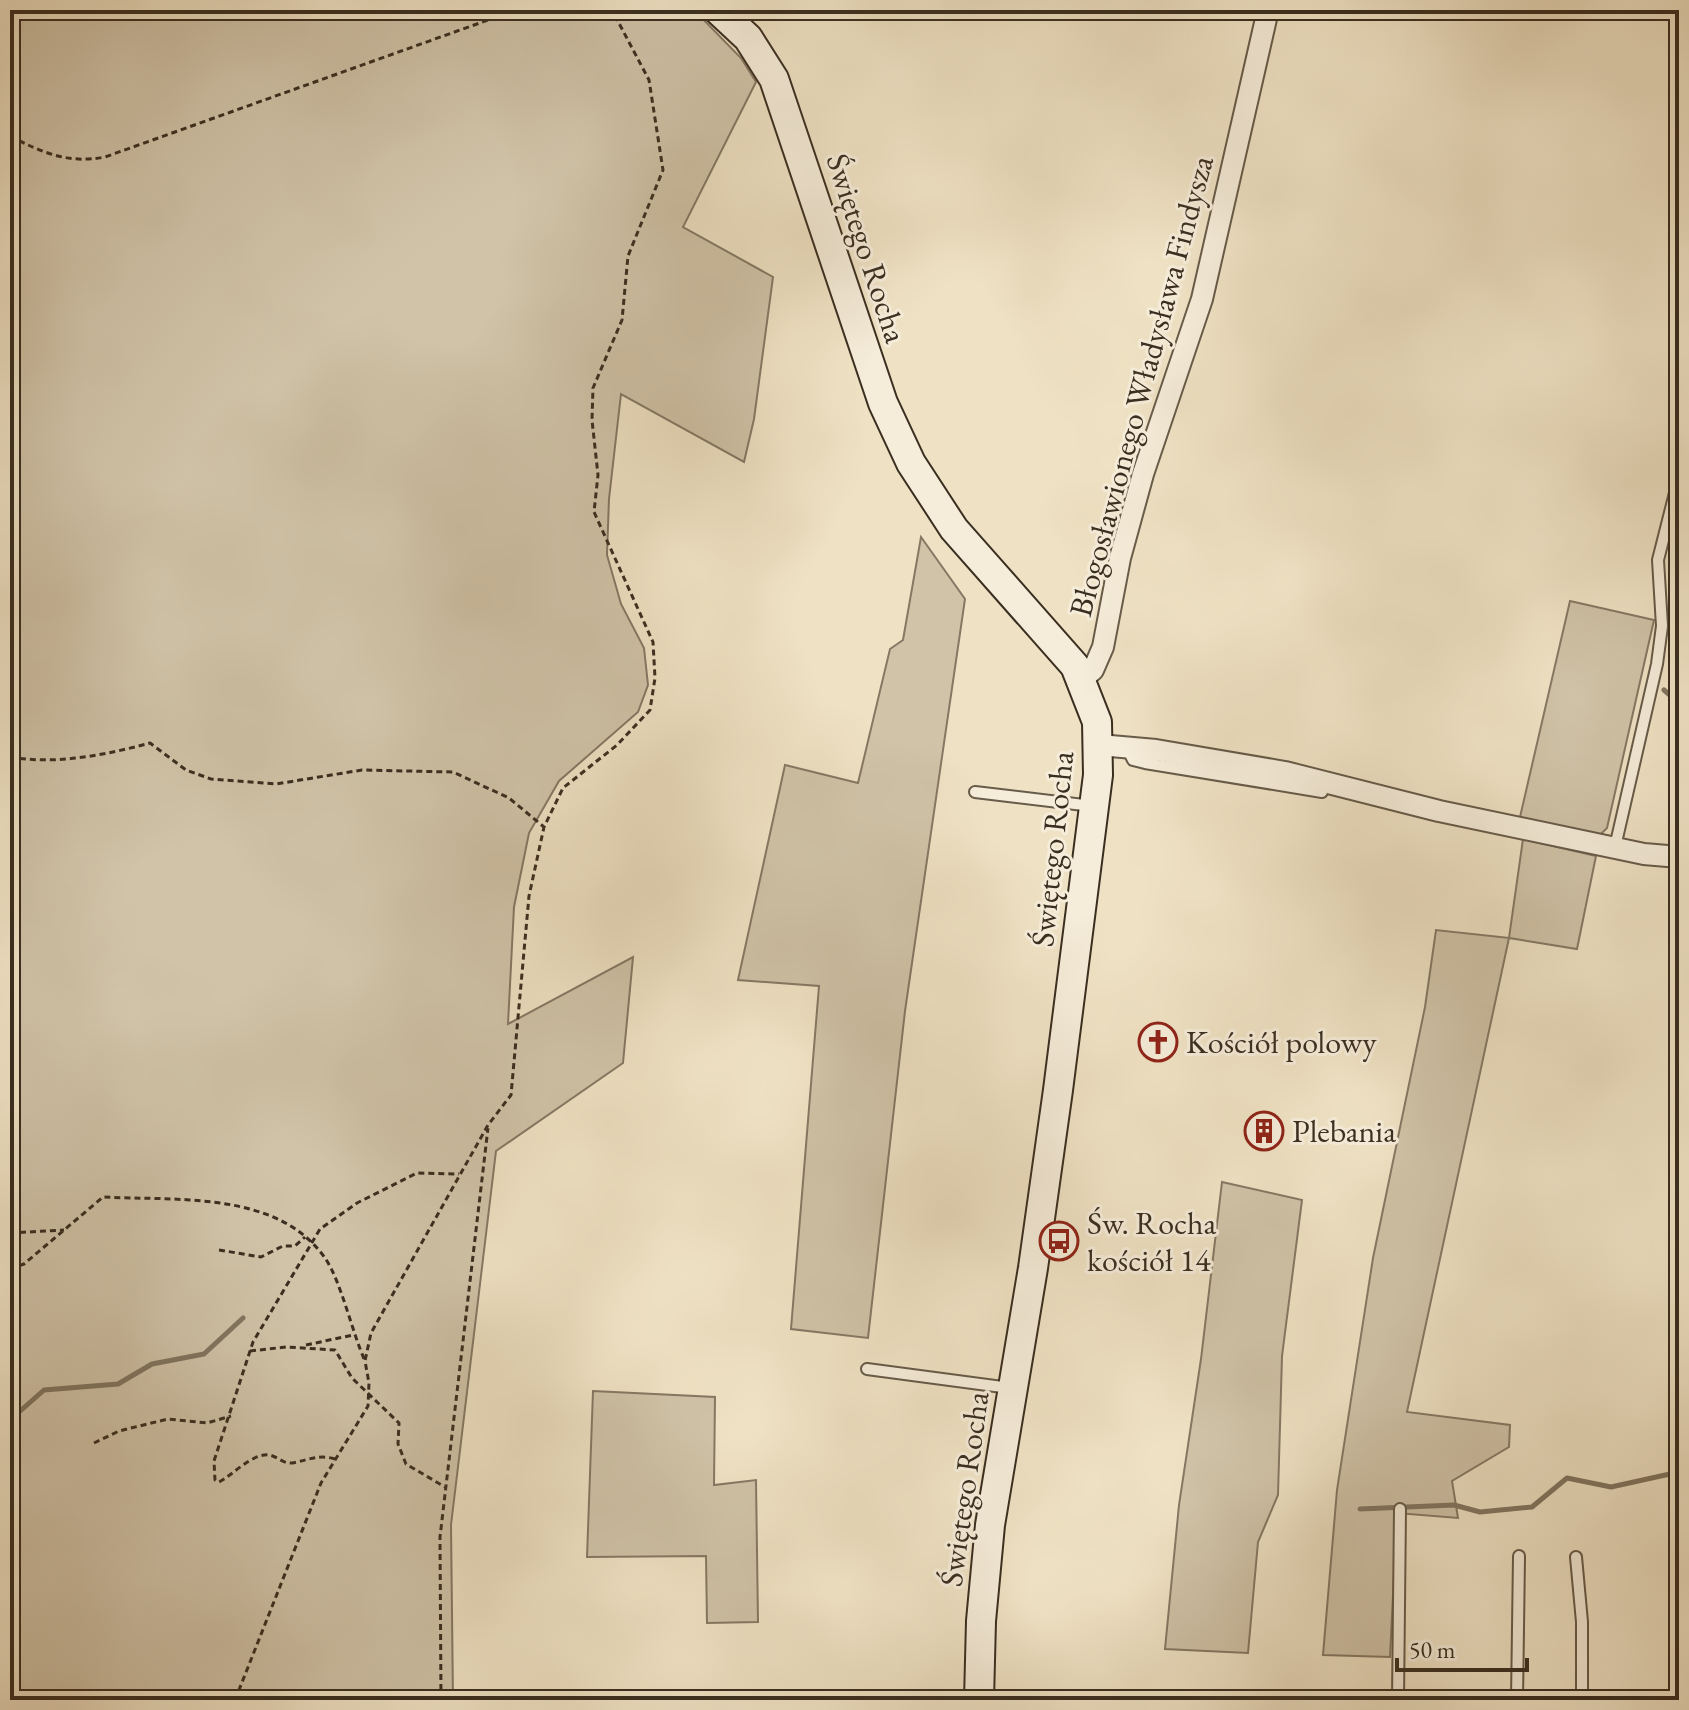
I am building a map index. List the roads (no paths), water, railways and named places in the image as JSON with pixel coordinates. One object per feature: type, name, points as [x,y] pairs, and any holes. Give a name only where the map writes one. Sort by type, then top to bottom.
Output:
[{"type":"street","name":"Świętego Rocha","points":[[718,10],[748,38],[774,79],[883,403],[911,463],[954,529],[1059,645],[1082,679],[1091,701],[1099,745],[1094,806],[1046,1178],[984,1579],[979,1700]]},
{"type":"street","name":"Błogosławionego Władysława Findysza","points":[[1082,679],[1093,670],[1103,647],[1120,558],[1143,474],[1202,299],[1268,10]]},
{"type":"street","points":[[1099,745],[1285,772],[1439,811],[1679,857]]},
{"type":"lane","points":[[1615,847],[1657,664],[1662,626],[1658,560],[1679,477]]},
{"type":"lane","points":[[1127,748],[1133,760],[1145,763],[1322,792]]},
{"type":"lane","points":[[975,792],[1094,806]]},
{"type":"lane","points":[[867,1369],[1012,1388]]},
{"type":"lane","points":[[1398,1700],[1400,1509]]},
{"type":"lane","points":[[1517,1700],[1519,1556]]},
{"type":"lane","points":[[1576,1557],[1582,1622],[1582,1700]]},
{"type":"waterway","points":[[1664,690],[1679,703]]},
{"type":"waterway","points":[[10,1420],[44,1390],[118,1384],[152,1364],[204,1354],[243,1318]]},
{"type":"waterway","points":[[1360,1509],[1454,1505],[1480,1512],[1532,1507],[1567,1478],[1611,1487],[1679,1472]]},
{"type":"place","name":"Kościół polowy","points":[[1158,1042]]},
{"type":"place","name":"Plebania","points":[[1264,1131]]},
{"type":"place","name":"Św. Rocha kościół 14","points":[[1059,1241]]}]
